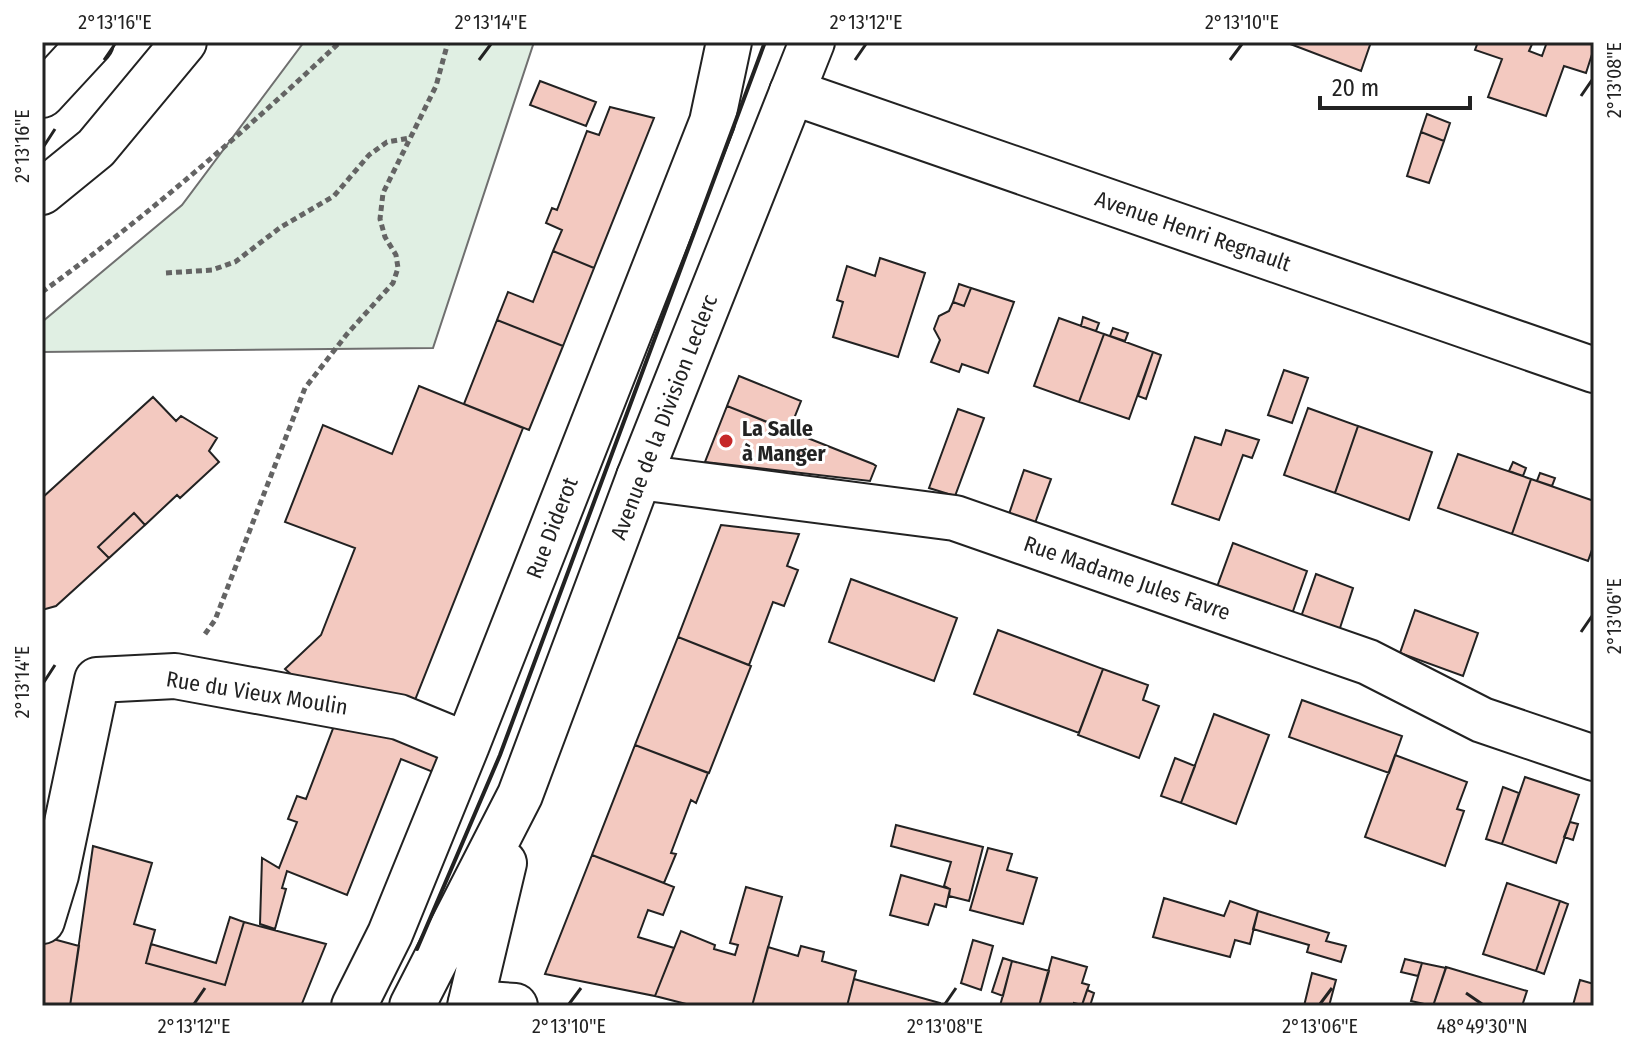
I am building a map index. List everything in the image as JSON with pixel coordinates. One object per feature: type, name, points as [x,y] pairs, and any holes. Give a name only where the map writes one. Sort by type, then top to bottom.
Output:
[{"type":"main road","points":[[42,95],[91,42]]},
{"type":"main road","points":[[42,192],[96,148],[184,42]]},
{"type":"main road","name":"Rue Diderot","points":[[354,1006],[390,934],[467,745],[712,122],[729,42]]},
{"type":"main road","name":"Avenue de la Division Leclerc","points":[[412,1006],[520,795],[639,477],[812,42]]},
{"type":"main road","name":"Avenue Henri Regnault","points":[[792,92],[1594,370]]},
{"type":"main road","name":"Rue Madame Jules Favre","points":[[639,477],[955,518],[1368,662],[1482,720],[1594,758]]},
{"type":"main road","name":"Rue du Vieux Moulin","points":[[42,921],[56,875],[97,680],[175,676],[399,717],[467,745]]},
{"type":"main road","name":"Avenue de la Division Leclerc","points":[[470,1005],[520,795]]},
{"type":"main road","points":[[470,1005],[515,1006]]},
{"type":"path","points":[[42,292],[109,244],[234,141],[340,42]]},
{"type":"path","points":[[175,676],[215,620],[305,388],[347,334],[393,283],[398,268],[396,255],[382,228],[383,193],[436,86],[448,42]]},
{"type":"path","points":[[166,273],[212,270],[235,262],[281,227],[334,196],[369,155],[387,142],[410,138]]},
{"type":"green space","points":[[304,42],[534,42],[433,348],[42,352],[42,322],[182,205]]},
{"type":"building","points":[[1285,42],[1371,42],[1361,71]]},
{"type":"building","points":[[1478,42],[1533,42],[1529,51],[1542,56],[1547,42],[1594,42],[1594,48],[1586,73],[1564,66],[1546,116],[1488,97],[1502,59],[1475,50]]},
{"type":"building","points":[[540,81],[596,102],[586,126],[530,105]]},
{"type":"building","points":[[610,107],[654,118],[594,268],[553,251],[562,230],[546,223],[552,208],[557,210],[587,131],[599,135]]},
{"type":"building","points":[[1427,114],[1450,123],[1444,141],[1421,132]]},
{"type":"building","points":[[1421,132],[1444,141],[1429,183],[1407,176]]},
{"type":"building","points":[[553,251],[594,268],[563,346],[497,320],[508,292],[533,302]]},
{"type":"building","points":[[880,258],[925,273],[898,357],[833,337],[843,302],[837,300],[847,266],[875,276]]},
{"type":"building","points":[[959,284],[971,288],[964,306],[953,302]]},
{"type":"building","points":[[971,288],[1014,302],[988,373],[962,364],[959,372],[931,362],[940,340],[934,329],[939,316],[949,311],[953,302],[964,306]]},
{"type":"building","points":[[1083,317],[1099,323],[1096,331],[1081,326]]},
{"type":"building","points":[[1059,318],[1104,334],[1079,402],[1034,386]]},
{"type":"building","points":[[497,320],[563,346],[529,430],[464,404]]},
{"type":"building","points":[[1113,328],[1128,333],[1125,341],[1110,336]]},
{"type":"building","points":[[1104,334],[1153,352],[1129,419],[1079,402]]},
{"type":"building","points":[[1153,352],[1161,355],[1146,399],[1138,396]]},
{"type":"building","points":[[1284,370],[1308,378],[1292,423],[1268,415]]},
{"type":"building","points":[[739,376],[801,401],[789,431],[727,406]]},
{"type":"building","points":[[419,386],[523,428],[411,710],[301,683],[285,669],[321,635],[355,548],[285,522],[323,425],[392,454]]},
{"type":"building","points":[[153,397],[176,421],[181,416],[217,438],[209,451],[219,462],[145,525],[134,513],[98,547],[109,558],[56,606],[42,610],[42,498]]},
{"type":"building","points":[[727,406],[873,464],[876,466],[870,481],[705,462]]},
{"type":"building","points":[[1308,408],[1358,426],[1335,493],[1284,475]]},
{"type":"building","points":[[958,409],[984,418],[955,496],[929,488]]},
{"type":"building","points":[[1358,426],[1432,452],[1409,520],[1335,493]]},
{"type":"building","points":[[1226,430],[1259,440],[1252,458],[1243,455],[1219,520],[1172,504],[1195,437],[1221,445]]},
{"type":"building","points":[[1458,454],[1531,479],[1512,534],[1438,508]]},
{"type":"building","points":[[1513,462],[1526,468],[1523,476],[1509,471]]},
{"type":"building","points":[[1024,470],[1051,479],[1035,523],[1009,514]]},
{"type":"building","points":[[1540,473],[1555,478],[1552,486],[1537,481]]},
{"type":"building","points":[[1531,479],[1594,501],[1594,544],[1588,561],[1512,534]]},
{"type":"building","points":[[134,513],[145,525],[109,558],[98,547]]},
{"type":"building","points":[[721,525],[799,534],[787,566],[798,570],[784,606],[773,602],[749,665],[678,637]]},
{"type":"building","points":[[1233,543],[1307,571],[1292,614],[1217,587]]},
{"type":"building","points":[[1316,574],[1353,588],[1339,631],[1301,617]]},
{"type":"building","points":[[851,579],[957,618],[934,681],[829,642]]},
{"type":"building","points":[[1415,610],[1478,633],[1463,676],[1400,653]]},
{"type":"building","points":[[998,630],[1103,669],[1079,733],[974,694]]},
{"type":"building","points":[[678,637],[751,666],[709,773],[635,745]]},
{"type":"building","points":[[1103,669],[1148,685],[1143,700],[1159,706],[1139,758],[1078,735]]},
{"type":"building","points":[[1302,700],[1402,736],[1389,773],[1289,737]]},
{"type":"building","points":[[1214,714],[1269,735],[1236,824],[1181,803]]},
{"type":"building","points":[[334,726],[442,748],[433,772],[401,759],[347,895],[287,871],[282,888],[286,889],[275,929],[260,924],[262,858],[279,868],[297,822],[288,819],[297,796],[306,799]]},
{"type":"building","points":[[635,745],[708,773],[696,803],[691,800],[671,853],[676,854],[664,883],[592,855]]},
{"type":"building","points":[[1395,755],[1467,782],[1457,809],[1464,811],[1445,866],[1365,837]]},
{"type":"building","points":[[1175,758],[1195,766],[1181,803],[1161,796]]},
{"type":"building","points":[[1525,777],[1579,795],[1556,863],[1502,844]]},
{"type":"building","points":[[1503,787],[1519,793],[1502,844],[1486,839]]},
{"type":"building","points":[[1570,822],[1578,824],[1573,840],[1564,837]]},
{"type":"building","points":[[896,825],[983,847],[969,901],[949,896],[950,889],[944,886],[951,862],[891,846]]},
{"type":"building","points":[[93,846],[152,863],[134,924],[155,930],[146,963],[225,985],[244,922],[326,944],[301,1006],[70,1006]]},
{"type":"building","points":[[988,848],[1012,854],[1007,870],[1037,878],[1023,924],[970,910]]},
{"type":"building","points":[[592,855],[674,887],[663,915],[648,910],[638,937],[674,948],[655,996],[545,974]]},
{"type":"building","points":[[901,875],[950,889],[946,907],[935,904],[928,925],[890,915]]},
{"type":"building","points":[[1507,883],[1560,901],[1536,971],[1483,954]]},
{"type":"building","points":[[746,887],[782,897],[752,1006],[694,1006],[655,996],[681,931],[715,945],[714,949],[735,955],[738,945],[730,943]]},
{"type":"building","points":[[1164,898],[1224,916],[1230,901],[1258,911],[1250,944],[1235,940],[1230,957],[1153,937]]},
{"type":"building","points":[[1560,901],[1568,904],[1544,974],[1536,971]]},
{"type":"building","points":[[1258,911],[1329,933],[1326,941],[1346,946],[1341,962],[1307,952],[1309,945],[1253,929]]},
{"type":"building","points":[[230,917],[244,922],[225,985],[146,963],[151,944],[216,963]]},
{"type":"building","points":[[42,936],[79,946],[70,1006],[42,1006]]},
{"type":"building","points":[[973,940],[993,946],[981,990],[961,983]]},
{"type":"building","points":[[801,946],[824,952],[822,961],[856,971],[847,1006],[752,1006],[768,947],[798,956]]},
{"type":"building","points":[[1052,957],[1087,967],[1082,983],[1089,985],[1082,1005],[1039,1006]]},
{"type":"building","points":[[1003,958],[1012,961],[1003,996],[992,992]]},
{"type":"building","points":[[1405,959],[1422,963],[1418,976],[1401,972]]},
{"type":"building","points":[[1012,961],[1049,971],[1039,1006],[1000,1006]]},
{"type":"building","points":[[1422,963],[1446,968],[1433,1006],[1411,1001]]},
{"type":"building","points":[[1446,967],[1527,991],[1522,1006],[1433,1006]]},
{"type":"building","points":[[1312,973],[1336,980],[1329,1006],[1304,1006]]},
{"type":"building","points":[[854,979],[940,1003],[940,1006],[847,1006]]},
{"type":"building","points":[[1580,980],[1594,984],[1594,1006],[1573,1005]]},
{"type":"building","points":[[1087,990],[1094,993],[1090,1006],[1082,1005]]},
{"type":"wall","points":[[417,949],[500,755],[765,42]]},
{"type":"place","name":"La Salle à Manger","points":[[726,441]]}]
